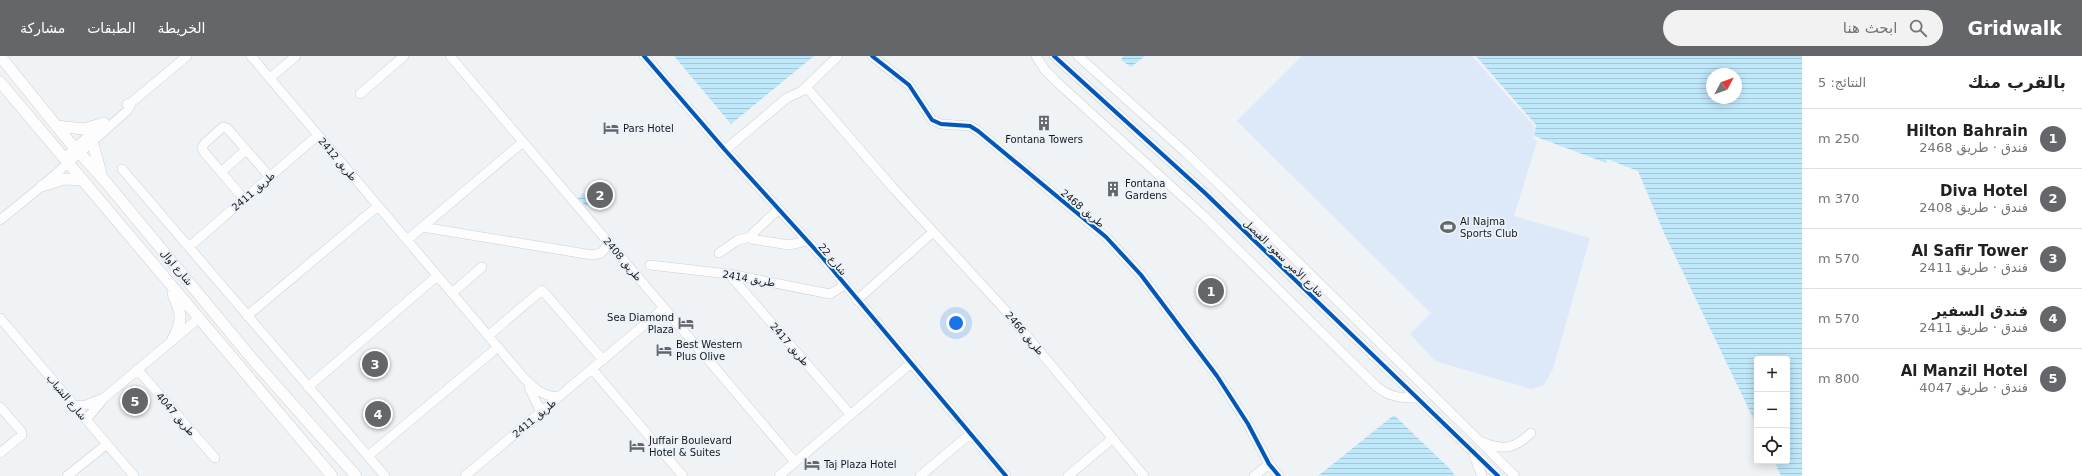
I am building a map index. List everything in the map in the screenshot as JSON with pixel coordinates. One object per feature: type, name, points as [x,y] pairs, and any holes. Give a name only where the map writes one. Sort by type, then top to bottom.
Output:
[{"type":"main road","name":"شارع اوال","points":[[0,56],[56,126],[105,181],[254,361],[356,476]]},
{"type":"main road","name":"شارع اوال","points":[[0,82],[332,476]]},
{"type":"main road","points":[[56,126],[84,129],[104,123]]},
{"type":"main road","points":[[92,141],[96,159],[105,181]]},
{"type":"main road","points":[[42,186],[64,179],[83,180]]},
{"type":"main road","points":[[168,283],[181,315],[181,322],[173,339]]},
{"type":"main road","points":[[199,318],[210,322],[244,356],[254,361]]},
{"type":"street","points":[[0,220],[42,186],[104,123],[123,107],[132,102],[187,56]]},
{"type":"street","name":"طريق 2412","points":[[251,56],[524,378],[538,391],[545,395],[559,397]]},
{"type":"street","points":[[270,78],[296,56]]},
{"type":"street","points":[[360,94],[404,56]]},
{"type":"street","name":"طريق 2408","points":[[450,56],[795,462]]},
{"type":"street","name":"شارع 22","points":[[644,56],[725,150],[807,240],[1006,476]]},
{"type":"street","points":[[725,150],[782,102],[806,87],[838,56]]},
{"type":"street","name":"طريق 2468","points":[[872,56],[909,85],[932,120],[941,124],[970,126],[978,131],[1109,241],[1151,288],[1217,376],[1248,424],[1269,464],[1279,476]]},
{"type":"street","points":[[1036,56],[1045,70],[1059,84],[1205,217],[1377,387],[1389,395],[1403,398],[1416,398]]},
{"type":"street","name":"شارع الأمير سعود الفيصل","points":[[1054,56],[1205,194],[1467,447],[1499,476]]},
{"type":"street","name":"شارع الأمير سعود الفيصل","points":[[1078,56],[1224,188],[1515,476]]},
{"type":"street","name":"طريق 2466","points":[[806,87],[894,189],[1011,316],[1144,476]]},
{"type":"street","points":[[77,151],[92,141],[127,111],[132,102]]},
{"type":"street","points":[[244,199],[204,152],[202,148],[205,143],[223,128],[227,128],[270,177]]},
{"type":"street","name":"طريق 2411","points":[[188,247],[318,135]]},
{"type":"street","points":[[407,240],[523,142]]},
{"type":"street","points":[[221,172],[246,150]]},
{"type":"street","points":[[122,170],[385,476]]},
{"type":"street","points":[[247,316],[378,206]]},
{"type":"street","points":[[720,253],[738,240],[751,236],[779,209]]},
{"type":"street","points":[[422,227],[592,255],[601,253],[609,244]]},
{"type":"street","points":[[857,300],[934,232]]},
{"type":"street","points":[[751,236],[753,239],[784,245],[793,245],[807,240]]},
{"type":"street","name":"طريق 2414","points":[[650,265],[729,274],[830,294],[845,285]]},
{"type":"street","points":[[452,293],[482,267]]},
{"type":"street","name":"طريق 2417","points":[[729,274],[851,415]]},
{"type":"street","points":[[308,387],[437,276]]},
{"type":"street","points":[[488,336],[542,290],[603,360]]},
{"type":"street","name":"طريق 2411","points":[[465,476],[664,308]]},
{"type":"street","name":"شارع الشباب","points":[[0,318],[134,476]]},
{"type":"street","points":[[86,420],[104,398],[199,318]]},
{"type":"street","points":[[368,456],[498,347]]},
{"type":"street","points":[[779,476],[910,364]]},
{"type":"street","name":"طريق 4047","points":[[137,369],[215,458]]},
{"type":"street","points":[[592,369],[683,476]]},
{"type":"street","name":"طريق 2412","points":[[524,378],[535,397],[541,412]]},
{"type":"street","points":[[74,406],[86,405],[104,398]]},
{"type":"street","points":[[0,407],[22,435],[0,453]]},
{"type":"street","points":[[1479,440],[1492,446],[1508,448],[1522,441],[1531,433]]},
{"type":"street","points":[[920,476],[970,434]]},
{"type":"street","points":[[1068,476],[1112,439]]},
{"type":"street","points":[[67,476],[107,444]]},
{"type":"street","points":[[1467,447],[1478,465],[1482,476]]},
{"type":"street","points":[[1254,476],[1269,464]]},
{"type":"street","points":[[1499,476],[1507,468]]},
{"type":"shaded area","name":"Al Najma Sports Club","points":[[1302,56],[1472,56],[1534,126],[1533,138],[1537,142],[1514,216],[1590,238],[1553,369],[1544,385],[1531,389],[1435,361],[1410,334],[1431,313],[1237,121]]},
{"type":"water","points":[[674,56],[814,56],[731,124]]},
{"type":"water","points":[[1123,56],[1145,56],[1131,67],[1121,60]]},
{"type":"water","points":[[1476,56],[1802,56],[1802,476],[1781,476],[1775,464],[1790,464],[1790,356],[1754,356],[1754,420],[1664,233],[1638,171],[1607,159],[1606,163],[1534,136],[1536,125]]},
{"type":"water","points":[[583,193],[591,203],[586,207],[578,198]]},
{"type":"water","points":[[1394,415],[1451,470],[1455,476],[1318,476]]},
{"type":"cycle path","points":[[644,56],[725,150],[822,257],[1006,476]]},
{"type":"cycle path","points":[[872,56],[909,85],[932,120],[941,124],[970,126],[978,131],[1106,237],[1141,275],[1217,376],[1248,424],[1269,464],[1279,476]]},
{"type":"cycle path","points":[[1054,56],[1205,193],[1498,476]]},
{"type":"place","name":"Fontana Towers","points":[[1044,123]]},
{"type":"place","name":"Pars Hotel","points":[[611,128]]},
{"type":"place","name":"Fontana Gardens","points":[[1113,189]]},
{"type":"place","name":"Diva Hotel","points":[[600,195]]},
{"type":"place","name":"Al Najma Sports Club","points":[[1448,227]]},
{"type":"place","name":"Hilton Bahrain","points":[[1211,291]]},
{"type":"place","name":"Sea Diamond Plaza","points":[[686,323]]},
{"type":"place","name":"Best Western Plus Olive","points":[[664,350]]},
{"type":"place","name":"Al Safir Tower","points":[[375,364]]},
{"type":"place","name":"Al Manzil Hotel","points":[[135,401]]},
{"type":"place","name":"فندق السفير","points":[[378,414]]},
{"type":"place","name":"Juffair Boulevard Hotel & Suites","points":[[637,446]]},
{"type":"place","name":"Taj Plaza Hotel","points":[[812,464]]}]
